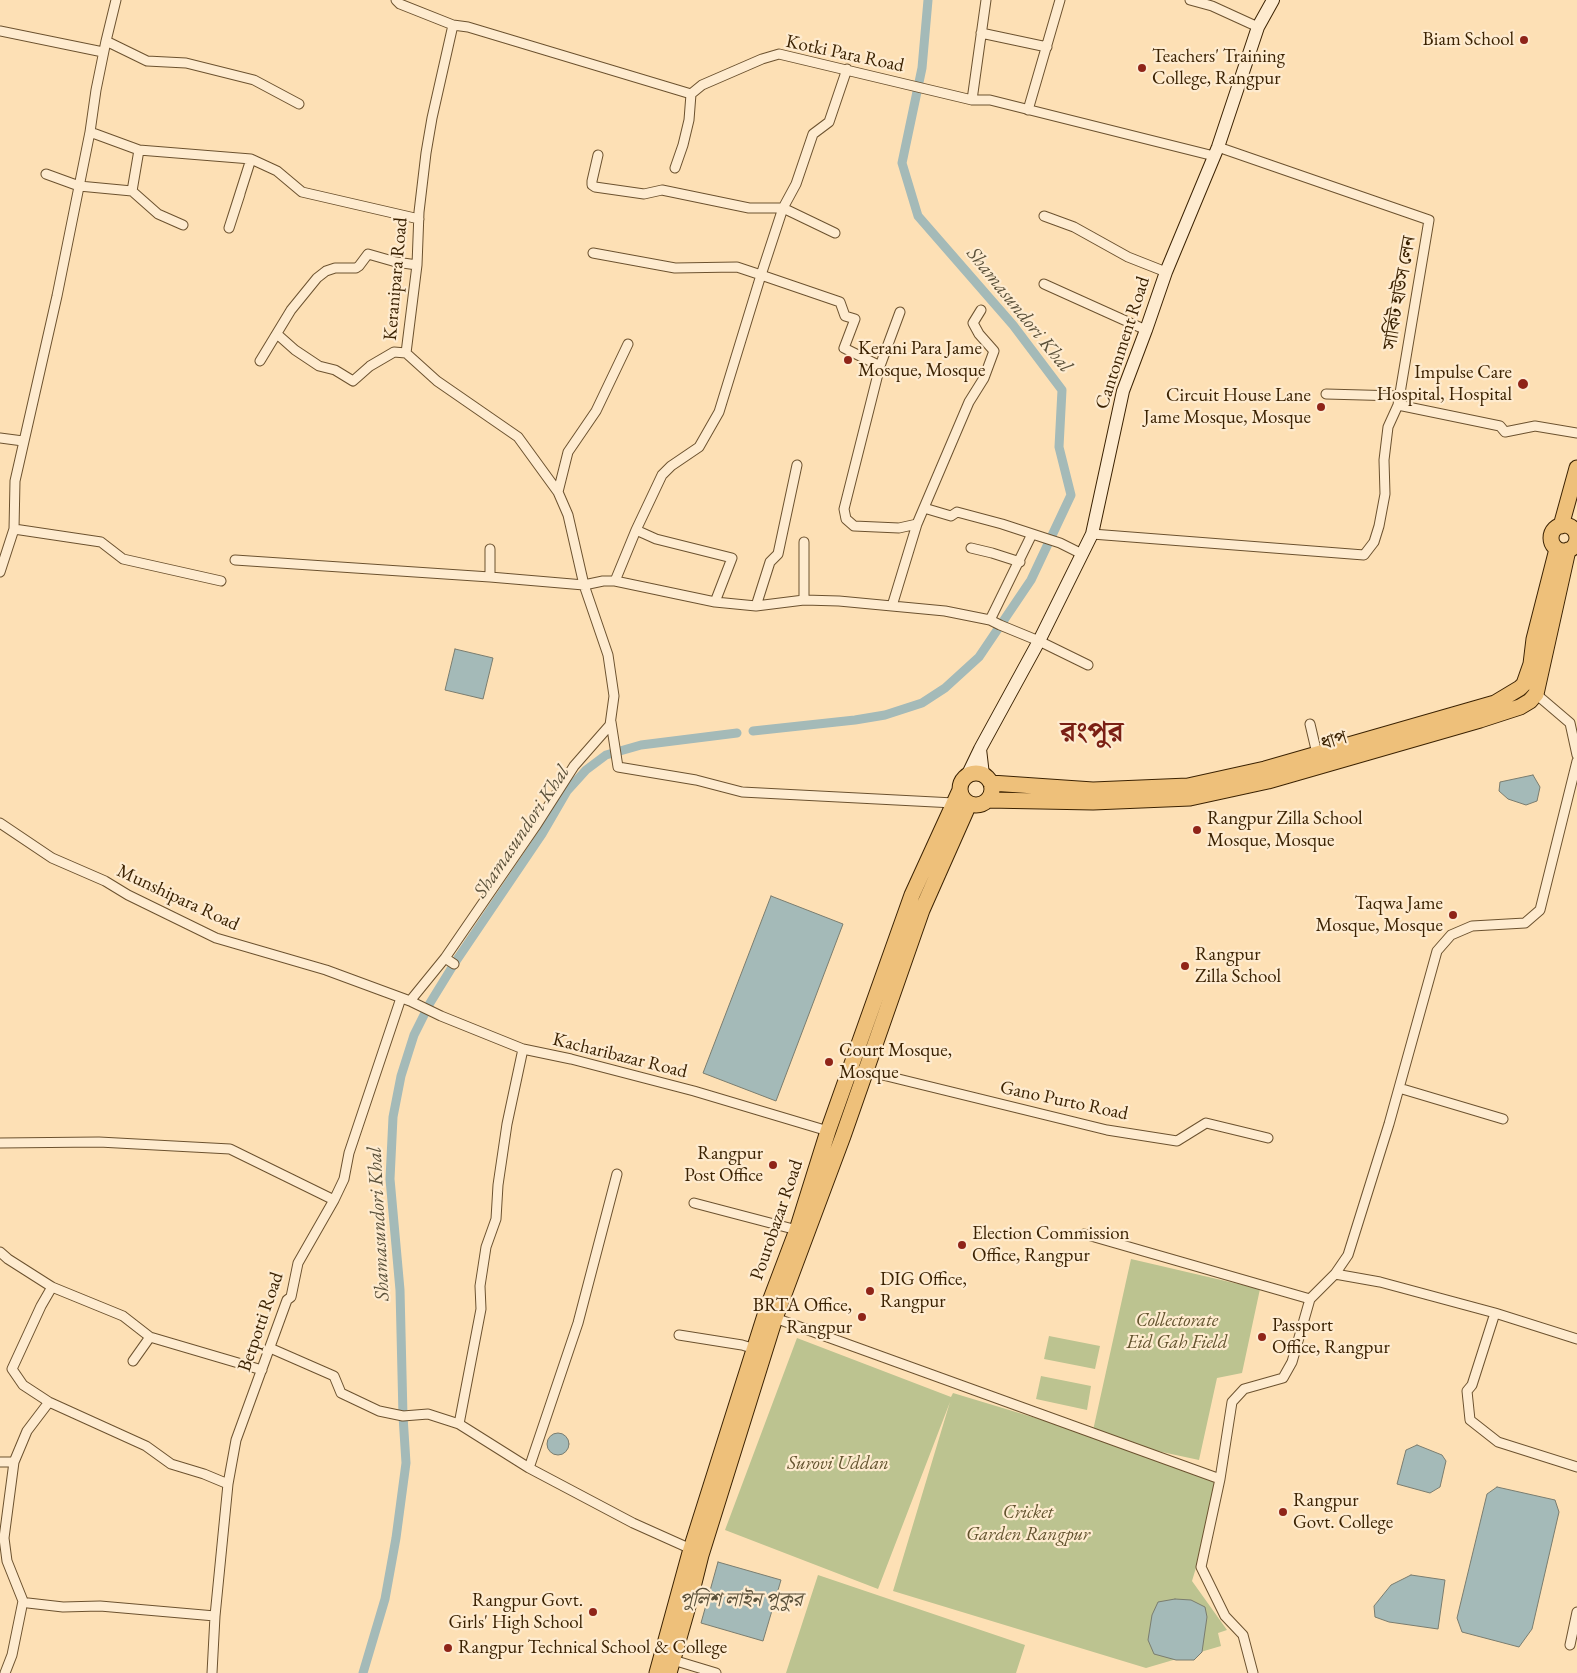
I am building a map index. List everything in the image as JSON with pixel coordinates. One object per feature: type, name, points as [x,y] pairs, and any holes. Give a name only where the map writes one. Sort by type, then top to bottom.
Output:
[{"type":"highway","name":"ধাপ","points":[[969,804],[976,806],[988,800],[1093,802],[1190,798],[1268,781],[1318,760],[1495,702],[1524,684],[1531,664],[1534,639],[1570,538],[1577,468]]},
{"type":"highway","name":"ধাপ","points":[[968,776],[973,773],[987,779],[1093,790],[1188,786],[1265,769],[1318,760],[1520,707],[1536,694],[1577,502]]},
{"type":"highway","points":[[968,776],[963,779],[957,796],[969,804]]},
{"type":"highway","points":[[987,779],[993,789],[988,800]]},
{"type":"highway","name":"Pourobazar Road","points":[[657,1673],[691,1549],[766,1312],[797,1230],[828,1130],[912,895],[957,796]]},
{"type":"highway","name":"Pourobazar Road","points":[[671,1667],[690,1602],[701,1555],[775,1318],[866,1072],[922,910],[969,804]]},
{"type":"main road","name":"Cantonment Road","points":[[968,776],[980,749],[1040,641],[1092,534],[1123,391],[1166,272],[1216,152],[1258,27],[1273,0]]},
{"type":"main road","points":[[980,749],[987,779]]},
{"type":"street","points":[[0,572],[14,529],[14,481],[57,296],[90,132],[103,52],[116,0]]},
{"type":"street","points":[[972,100],[986,0]]},
{"type":"street","points":[[1028,110],[1060,0]]},
{"type":"street","points":[[1190,0],[1212,6],[1258,27]]},
{"type":"street","points":[[399,1],[453,26],[468,27],[691,94],[689,120],[675,168]]},
{"type":"street","name":"Keranipara Road","points":[[453,26],[429,136],[419,212],[417,265],[406,353],[437,381],[518,437],[558,492],[568,515],[583,581],[608,655],[614,696],[611,722],[618,767],[696,780],[742,792],[957,796]]},
{"type":"street","points":[[0,31],[103,52]]},
{"type":"street","points":[[981,33],[1047,47]]},
{"type":"street","points":[[106,41],[147,61],[186,63],[254,80],[299,104]]},
{"type":"street","name":"Kotki Para Road","points":[[691,94],[702,85],[762,59],[779,54],[972,100],[990,100],[1216,152]]},
{"type":"street","points":[[615,581],[662,475],[671,466],[699,447],[719,412],[783,208],[796,184],[813,134],[829,122],[847,69]]},
{"type":"street","points":[[90,132],[139,150],[251,159],[277,171],[302,192],[419,219]]},
{"type":"street","points":[[132,191],[139,150]]},
{"type":"street","name":"সার্কিট হাউস লেন","points":[[1092,534],[1364,555],[1374,542],[1385,494],[1384,460],[1388,427],[1399,400],[1429,220],[1216,152]]},
{"type":"street","points":[[598,155],[592,181],[592,185],[595,187],[644,194],[662,190],[749,208],[783,208],[835,233]]},
{"type":"street","points":[[240,194],[229,228],[251,159]]},
{"type":"street","points":[[46,174],[79,186],[132,191],[158,214],[183,225]]},
{"type":"street","points":[[1044,216],[1074,227],[1128,256],[1166,272]]},
{"type":"street","points":[[593,253],[675,268],[737,267],[840,302],[845,316],[855,319],[844,348],[880,366]]},
{"type":"street","points":[[260,361],[292,310],[317,278],[326,271],[335,268],[356,268],[368,254],[396,262],[417,265]]},
{"type":"street","points":[[1044,284],[1146,330]]},
{"type":"street","points":[[892,606],[917,524],[969,402],[984,378],[994,351],[979,334],[973,323],[981,310]]},
{"type":"street","points":[[900,312],[880,366],[844,509],[846,519],[854,526],[900,528],[917,524]]},
{"type":"street","points":[[277,334],[295,350],[319,366],[335,370],[353,381],[370,366],[394,352],[406,353]]},
{"type":"street","points":[[558,492],[568,452],[596,412],[628,344]]},
{"type":"street","points":[[1326,394],[1399,400],[1500,426],[1505,432],[1535,426],[1577,434]]},
{"type":"street","points":[[0,438],[23,441]]},
{"type":"street","points":[[756,606],[770,562],[778,554],[797,465]]},
{"type":"street","points":[[924,508],[951,516],[958,512],[1060,542],[1082,554]]},
{"type":"street","points":[[14,529],[102,542],[123,559],[221,581]]},
{"type":"street","points":[[636,530],[656,539],[732,558],[715,602]]},
{"type":"street","points":[[990,620],[1020,562],[1032,534]]},
{"type":"street","points":[[804,542],[804,600]]},
{"type":"street","points":[[971,548],[1020,562]]},
{"type":"street","points":[[490,549],[490,577]]},
{"type":"street","points":[[235,560],[490,577],[615,581],[715,602],[756,606],[804,600],[945,610],[990,620],[1000,626],[1040,641],[1088,665]]},
{"type":"street","points":[[1536,694],[1570,723],[1577,755]]},
{"type":"street","points":[[405,1000],[445,958],[535,827],[574,766],[611,722]]},
{"type":"street","points":[[1310,724],[1318,760]]},
{"type":"street","points":[[1254,1673],[1242,1635],[1225,1616],[1201,1567],[1220,1479],[1232,1402],[1244,1389],[1283,1378],[1292,1362],[1310,1298],[1335,1274],[1348,1255],[1399,1088],[1436,951],[1451,936],[1472,926],[1525,923],[1540,910],[1577,761]]},
{"type":"street","name":"Munshipara Road","points":[[0,823],[52,858],[105,881],[128,896],[216,938],[326,970],[405,1000]]},
{"type":"street","points":[[535,827],[542,834]]},
{"type":"street","points":[[484,901],[492,908]]},
{"type":"street","points":[[445,958],[454,964]]},
{"type":"street","name":"Kacharibazar Road","points":[[405,1000],[524,1049],[571,1059],[694,1091],[828,1130]]},
{"type":"street","name":"Betpotti Road","points":[[212,1673],[215,1616],[228,1484],[236,1440],[287,1300],[291,1297],[298,1264],[344,1179],[349,1153],[405,1000]]},
{"type":"street","points":[[459,1424],[481,1309],[480,1286],[486,1247],[496,1218],[498,1185],[506,1124],[524,1049]]},
{"type":"street","name":"Gano Purto Road","points":[[851,1064],[866,1072],[1107,1130],[1177,1140],[1206,1123],[1268,1138]]},
{"type":"street","points":[[1399,1088],[1503,1119]]},
{"type":"street","points":[[0,1143],[99,1142],[230,1149],[334,1200]]},
{"type":"street","points":[[530,1468],[578,1323],[617,1174]]},
{"type":"street","points":[[694,1203],[797,1230]]},
{"type":"street","points":[[1084,1234],[1310,1298]]},
{"type":"street","points":[[0,1252],[52,1287],[123,1316],[150,1337],[262,1370]]},
{"type":"street","points":[[1335,1274],[1380,1282],[1577,1339]]},
{"type":"street","points":[[52,1287],[41,1306],[12,1369],[24,1385],[48,1402],[146,1446],[171,1464],[228,1484]]},
{"type":"street","points":[[1495,1314],[1472,1385],[1467,1391],[1470,1420],[1498,1442],[1577,1467]]},
{"type":"street","points":[[775,1318],[1220,1479]]},
{"type":"street","points":[[679,1335],[742,1345],[755,1349]]},
{"type":"street","points":[[133,1361],[150,1337]]},
{"type":"street","points":[[270,1348],[334,1376],[341,1394],[380,1411],[403,1416],[428,1414],[459,1424],[530,1468],[633,1523],[691,1549]]},
{"type":"street","points":[[4,1673],[12,1656],[23,1601],[7,1561],[4,1538],[14,1462],[27,1431],[48,1402]]},
{"type":"street","points":[[0,1462],[14,1462]]},
{"type":"street","points":[[28,1603],[63,1607],[100,1606],[215,1616]]},
{"type":"street","points":[[1570,1645],[1577,1612]]},
{"type":"street","points":[[671,1667],[716,1673]]},
{"type":"green space","points":[[1131,1259],[1260,1289],[1242,1373],[1217,1378],[1199,1460],[1111,1441],[1224,1475],[1192,1581],[1227,1630],[1218,1633],[1221,1646],[1146,1668],[893,1591],[950,1402],[878,1589],[725,1530],[797,1338],[951,1397],[953,1393],[1092,1435]]},
{"type":"green space","points":[[1049,1336],[1100,1346],[1095,1369],[1044,1359]]},
{"type":"green space","points":[[1041,1376],[1091,1386],[1087,1410],[1036,1399]]},
{"type":"green space","points":[[818,1575],[1025,1645],[1016,1673],[786,1673]]},
{"type":"water","points":[[455,649],[493,658],[483,699],[445,690]]},
{"type":"water","points":[[1533,775],[1540,787],[1537,801],[1526,805],[1508,799],[1499,791],[1500,782]]},
{"type":"water","points":[[771,896],[843,924],[776,1101],[703,1073]]},
{"type":"water","points":[[558,1433],[568,1440],[569,1444],[562,1454],[558,1455],[548,1448],[547,1444],[554,1434]]},
{"type":"water","points":[[1417,1445],[1442,1455],[1446,1461],[1440,1487],[1430,1493],[1397,1484],[1406,1450]]},
{"type":"water","points":[[1497,1487],[1555,1500],[1559,1512],[1532,1629],[1519,1647],[1462,1632],[1457,1618],[1487,1494]]},
{"type":"water","name":"পুলিশ লাইন পুকুর","points":[[718,1562],[781,1580],[763,1641],[701,1623]]},
{"type":"water","points":[[1411,1575],[1445,1580],[1438,1629],[1389,1622],[1375,1617],[1374,1606],[1391,1585]]},
{"type":"water","points":[[1175,1599],[1191,1600],[1205,1607],[1207,1617],[1202,1652],[1194,1660],[1176,1660],[1154,1654],[1148,1640],[1152,1615],[1158,1602]]},
{"type":"waterway","name":"Shamasundori Khal","points":[[753,731],[885,715],[922,703],[945,688],[979,657],[1031,580],[1071,495],[1059,447],[1062,390],[1013,325],[918,216],[902,163],[922,68],[928,0]]},
{"type":"waterway","name":"Shamasundori Khal","points":[[363,1673],[385,1599],[396,1538],[406,1463],[400,1290],[390,1179],[393,1117],[401,1076],[414,1035],[430,1003],[454,964],[542,834],[567,791],[586,770],[606,755],[641,745],[737,733]]},
{"type":"place","name":"Biam School","points":[[1524,40]]},
{"type":"place","name":"Teachers' Training College, Rangpur","points":[[1142,68]]},
{"type":"place","name":"Kerani Para Jame Mosque, Mosque","points":[[848,360]]},
{"type":"place","name":"Impulse Care Hospital, Hospital","points":[[1523,384]]},
{"type":"place","name":"Circuit House Lane Jame Mosque, Mosque","points":[[1321,407]]},
{"type":"place","name":"Rangpur Zilla School Mosque, Mosque","points":[[1197,830]]},
{"type":"place","name":"Taqwa Jame Mosque, Mosque","points":[[1453,915]]},
{"type":"place","name":"Rangpur Zilla School","points":[[1185,966]]},
{"type":"place","name":"Court Mosque, Mosque","points":[[829,1062]]},
{"type":"place","name":"Rangpur Post Office","points":[[773,1165]]},
{"type":"place","name":"Election Commission Office, Rangpur","points":[[962,1245]]},
{"type":"place","name":"DIG Office, Rangpur","points":[[870,1291]]},
{"type":"place","name":"BRTA Office, Rangpur","points":[[862,1317]]},
{"type":"place","name":"Passport Office, Rangpur","points":[[1262,1337]]},
{"type":"place","name":"Rangpur Govt. College","points":[[1283,1512]]},
{"type":"place","name":"Rangpur Govt. Girls' High School","points":[[593,1612]]},
{"type":"place","name":"Rangpur Technical School & College","points":[[448,1648]]},
{"type":"district","name":"রংপুর","points":[[1092,733]]},
{"type":"park label","name":"Collectorate Eid Gah Field","points":[[1177,1332]]},
{"type":"park label","name":"Surovi Uddan","points":[[838,1464]]},
{"type":"park label","name":"Cricket Garden Rangpur","points":[[1028,1524]]}]
